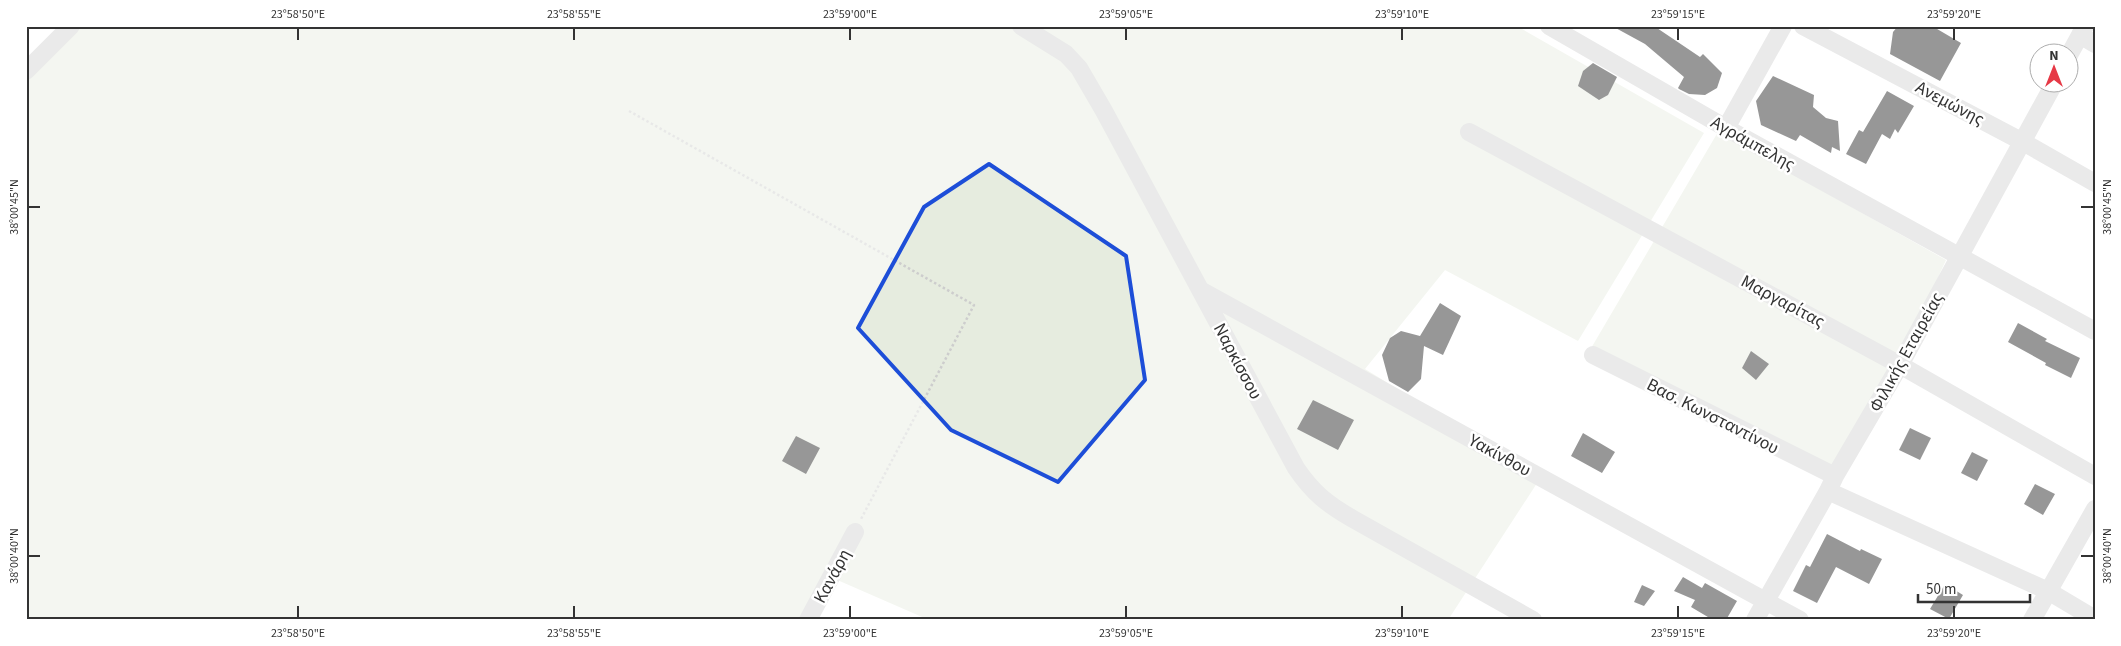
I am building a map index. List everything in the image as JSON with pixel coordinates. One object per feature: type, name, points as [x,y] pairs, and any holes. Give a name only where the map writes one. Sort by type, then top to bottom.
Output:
[{"type":"street","points":[[26,71],[71,26]]},
{"type":"street","name":"Ναρκίσσου","points":[[1021,26],[1066,54],[1078,68],[1104,111],[1296,468],[1309,488],[1330,505],[1353,519],[1533,620]]},
{"type":"street","name":"Αγράμπελης","points":[[1549,26],[1726,128],[2095,331]]},
{"type":"street","points":[[1726,128],[1784,26]]},
{"type":"street","name":"Ανεμώνης","points":[[1803,26],[2024,142],[2095,183]]},
{"type":"street","points":[[2078,45],[2087,35]]},
{"type":"street","name":"Φιλικής Εταιρείας","points":[[1755,620],[1900,364],[1958,256],[2024,142],[2050,92]]},
{"type":"street","name":"Μαργαρίτας","points":[[1469,132],[1900,364],[2095,476]]},
{"type":"street","name":"Υακίνθου","points":[[1200,290],[1800,620]]},
{"type":"street","name":"Βασ. Κωνσταντίνου","points":[[1592,356],[1831,484],[2048,591],[2095,619]]},
{"type":"street","points":[[2032,620],[2095,509]]},
{"type":"street","name":"Κανάρη","points":[[808,620],[855,532]]},
{"type":"path","points":[[629,111],[974,304],[855,532]]},
{"type":"highlighted area","points":[[989,164],[1126,256],[1145,380],[1058,482],[951,430],[858,328],[924,207]]},
{"type":"shaded area","points":[[60,26],[1523,26],[1522,29],[1704,133],[1578,341],[1445,270],[1365,369],[1541,477],[1448,620],[929,620],[835,579],[810,620],[26,620],[26,62]]},
{"type":"shaded area","points":[[1718,132],[1946,260],[1888,385],[1832,469],[1590,350]]},
{"type":"building","points":[[1612,26],[1654,26],[1700,57],[1703,54],[1722,73],[1717,88],[1705,95],[1689,94],[1679,89],[1684,77],[1645,44]]},
{"type":"building","points":[[1898,26],[1932,26],[1961,43],[1940,81],[1890,54],[1893,32]]},
{"type":"building","points":[[1593,63],[1617,77],[1608,95],[1599,100],[1578,86],[1583,71]]},
{"type":"building","points":[[1773,76],[1814,95],[1813,107],[1826,118],[1838,121],[1840,151],[1832,147],[1831,153],[1800,135],[1796,141],[1761,125],[1756,101]]},
{"type":"building","points":[[1887,91],[1914,106],[1898,133],[1895,129],[1890,139],[1882,134],[1866,164],[1846,154],[1859,130],[1863,132]]},
{"type":"building","points":[[1440,303],[1461,316],[1443,355],[1424,346],[1421,379],[1408,392],[1389,381],[1382,355],[1390,338],[1401,331],[1420,336]]},
{"type":"building","points":[[2018,323],[2047,339],[2045,341],[2080,358],[2071,378],[2045,365],[2046,363],[2008,342]]},
{"type":"building","points":[[1751,351],[1769,364],[1756,380],[1742,368]]},
{"type":"building","points":[[1313,400],[1354,420],[1338,450],[1297,429]]},
{"type":"building","points":[[1910,428],[1931,438],[1920,460],[1899,450]]},
{"type":"building","points":[[1583,433],[1615,452],[1602,473],[1571,456]]},
{"type":"building","points":[[796,436],[820,448],[806,474],[782,461]]},
{"type":"building","points":[[1972,452],[1988,460],[1977,481],[1961,473]]},
{"type":"building","points":[[2035,484],[2055,494],[2043,515],[2024,504]]},
{"type":"building","points":[[1827,534],[1860,551],[1861,549],[1882,559],[1869,584],[1836,567],[1817,603],[1793,591],[1806,565],[1810,567]]},
{"type":"building","points":[[1683,577],[1702,588],[1705,583],[1737,601],[1726,620],[1713,620],[1691,607],[1695,600],[1674,591]]},
{"type":"building","points":[[1945,584],[1963,595],[1949,619],[1930,609]]},
{"type":"building","points":[[1642,585],[1655,591],[1644,606],[1634,602]]}]
